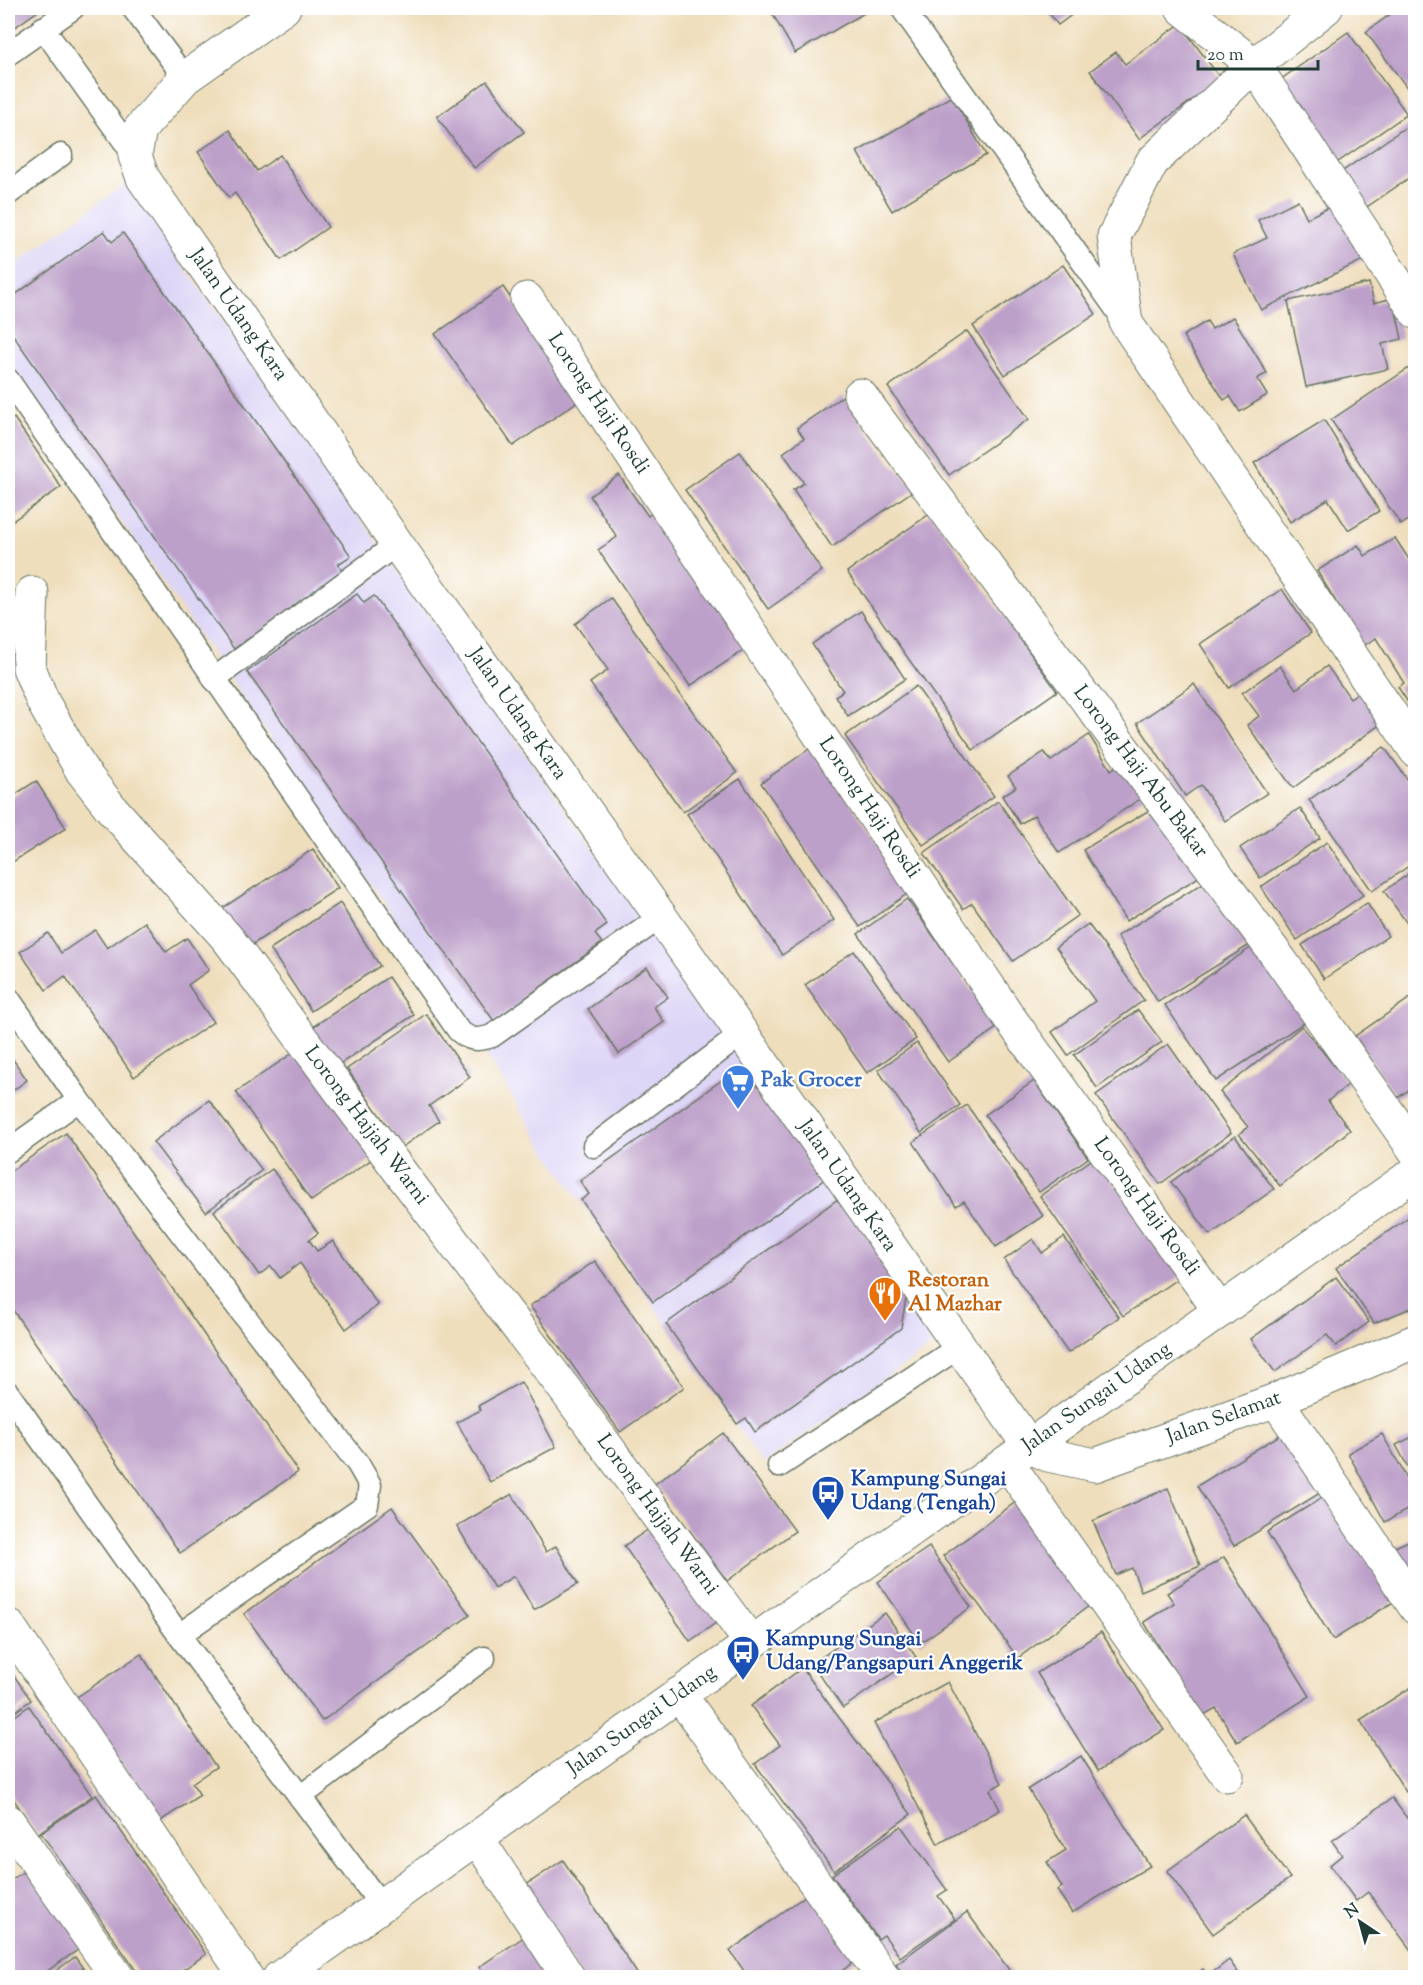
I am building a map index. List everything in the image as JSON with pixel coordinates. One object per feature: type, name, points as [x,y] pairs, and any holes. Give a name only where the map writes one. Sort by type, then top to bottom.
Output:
[{"type":"street","points":[[135,156],[140,129],[185,78],[284,8]]},
{"type":"street","points":[[1182,8],[1254,66],[1416,312]]},
{"type":"street","points":[[1326,8],[1254,66],[1152,162],[1114,236],[1126,323],[1416,751]]},
{"type":"street","name":"Jalan Udang Kara","points":[[135,156],[143,178],[959,1347],[1018,1454],[1227,1775]]},
{"type":"street","name":"Lorong Haji Rosdi","points":[[526,299],[1009,1017],[1220,1311]]},
{"type":"street","name":"Lorong Haji Abu Bakar","points":[[860,395],[1281,961],[1416,1152]]},
{"type":"street","name":"Lorong Hajjah Warni","points":[[32,593],[29,668],[43,702],[82,771],[111,808],[228,939],[751,1643]]},
{"type":"street","name":"Jalan Sungai Udang","points":[[280,1977],[1416,1172]]},
{"type":"street","name":"Jalan Selamat","points":[[1018,1454],[1048,1455],[1095,1465],[1276,1400],[1416,1341]]},
{"type":"street","points":[[1276,1400],[1416,1608]]},
{"type":"street","points":[[8,1625],[247,1977]]},
{"type":"street","points":[[679,1694],[884,1977]]},
{"type":"street","points":[[8,1821],[118,1977]]},
{"type":"street","points":[[477,1838],[568,1977]]},
{"type":"lane","points":[[8,54],[73,8]]},
{"type":"lane","points":[[133,8],[185,78]]},
{"type":"lane","points":[[902,8],[1126,323]]},
{"type":"lane","points":[[44,28],[135,156]]},
{"type":"lane","points":[[8,194],[61,155]]},
{"type":"lane","points":[[8,380],[458,1030],[467,1038],[480,1041],[492,1036],[660,917]]},
{"type":"lane","points":[[214,679],[397,544]]},
{"type":"lane","points":[[8,998],[79,1100],[358,1464],[370,1485],[367,1505],[179,1635]]},
{"type":"lane","points":[[594,1146],[742,1034]]},
{"type":"lane","points":[[8,1151],[79,1100]]},
{"type":"lane","points":[[779,1466],[959,1347]]},
{"type":"lane","points":[[8,1393],[179,1635],[381,1905]]},
{"type":"lane","points":[[300,1797],[484,1658]]},
{"type":"shaded area","points":[[126,183],[522,749],[940,1340],[763,1464],[544,1148],[466,1022],[8,360],[8,270]]},
{"type":"building","points":[[8,8],[42,8],[8,32]]},
{"type":"building","points":[[769,8],[873,8],[795,53]]},
{"type":"building","points":[[1045,8],[1081,8],[1058,25]]},
{"type":"building","points":[[1399,8],[1413,8],[1416,11],[1416,100],[1366,32]]},
{"type":"building","points":[[1180,24],[1221,79],[1139,139],[1090,71],[1116,52],[1125,64]]},
{"type":"building","points":[[1348,32],[1407,114],[1328,169],[1270,87]]},
{"type":"building","points":[[487,81],[524,132],[474,168],[437,117]]},
{"type":"building","points":[[952,96],[986,155],[892,211],[857,152]]},
{"type":"building","points":[[1410,124],[1416,131],[1416,173],[1358,213],[1333,178]]},
{"type":"building","points":[[230,130],[257,171],[280,155],[328,227],[281,260],[235,193],[229,198],[198,152]]},
{"type":"building","points":[[1298,200],[1307,218],[1340,202],[1367,258],[1261,310],[1233,254],[1267,238],[1258,220]]},
{"type":"building","points":[[104,231],[112,242],[123,233],[351,556],[338,564],[343,572],[234,649],[8,328],[8,300]]},
{"type":"building","points":[[1063,265],[1096,314],[1005,375],[973,326]]},
{"type":"building","points":[[1369,283],[1374,303],[1393,298],[1402,339],[1382,344],[1388,369],[1306,387],[1288,301]]},
{"type":"building","points":[[503,287],[581,399],[513,446],[435,334]]},
{"type":"building","points":[[1233,317],[1267,373],[1257,379],[1267,395],[1240,412],[1230,396],[1224,400],[1183,336],[1207,321],[1212,329]]},
{"type":"building","points":[[967,331],[1029,419],[949,475],[888,387]]},
{"type":"building","points":[[1412,366],[1416,371],[1416,425],[1410,429],[1416,437],[1416,515],[1401,525],[1331,420]]},
{"type":"building","points":[[843,396],[890,462],[917,488],[832,547],[793,490],[804,483],[783,453],[804,438],[797,428]]},
{"type":"building","points":[[14,418],[61,487],[8,524],[8,423]]},
{"type":"building","points":[[1324,420],[1379,511],[1348,530],[1328,499],[1290,522],[1254,463]]},
{"type":"building","points":[[740,452],[822,571],[768,609],[685,490]]},
{"type":"building","points":[[619,475],[648,516],[656,510],[749,647],[690,686],[598,550],[617,537],[590,496]]},
{"type":"building","points":[[931,513],[1057,691],[973,750],[847,572]]},
{"type":"building","points":[[1395,538],[1416,570],[1416,715],[1398,687],[1404,683],[1376,638],[1363,646],[1317,571],[1358,545],[1365,556]]},
{"type":"building","points":[[1282,589],[1311,633],[1229,688],[1200,644]]},
{"type":"building","points":[[357,594],[364,603],[374,596],[607,925],[595,934],[602,943],[494,1021],[247,672]]},
{"type":"building","points":[[611,598],[737,773],[683,812],[590,683],[608,670],[575,624]]},
{"type":"building","points":[[861,611],[905,679],[848,716],[835,696],[843,691],[812,644]]},
{"type":"building","points":[[1280,666],[1296,689],[1327,666],[1350,698],[1359,692],[1382,723],[1293,788],[1247,725],[1259,716],[1242,693]]},
{"type":"building","points":[[1194,684],[1267,793],[1225,821],[1201,785],[1185,796],[1137,723]]},
{"type":"building","points":[[916,686],[994,796],[923,845],[845,736]]},
{"type":"building","points":[[1089,735],[1111,770],[1124,761],[1146,795],[1059,853],[1034,815],[1020,824],[1002,796],[1016,787],[1008,776],[1044,752],[1051,761]]},
{"type":"building","points":[[812,747],[911,891],[860,927],[761,783]]},
{"type":"building","points":[[1384,747],[1416,791],[1416,861],[1372,891],[1309,800]]},
{"type":"building","points":[[740,779],[834,920],[782,955],[687,814]]},
{"type":"building","points":[[36,781],[66,828],[8,865],[8,799]]},
{"type":"building","points":[[998,801],[1078,915],[1013,961],[972,903],[963,909],[924,853]]},
{"type":"building","points":[[1161,803],[1204,874],[1126,921],[1083,850]]},
{"type":"building","points":[[1300,808],[1320,838],[1260,878],[1240,848]]},
{"type":"building","points":[[1327,842],[1363,895],[1297,940],[1261,887]]},
{"type":"building","points":[[313,849],[338,888],[244,950],[218,911]]},
{"type":"building","points":[[1416,869],[1416,936],[1384,891]]},
{"type":"building","points":[[1215,876],[1256,941],[1158,1002],[1117,936]]},
{"type":"building","points":[[907,899],[998,1027],[948,1062],[858,934]]},
{"type":"building","points":[[340,903],[380,966],[311,1011],[270,949]]},
{"type":"building","points":[[1367,903],[1388,936],[1324,979],[1302,945]]},
{"type":"building","points":[[145,922],[166,952],[187,938],[209,970],[188,985],[213,1022],[134,1077],[65,976],[46,990],[20,952],[48,933],[61,953],[95,930],[107,948]]},
{"type":"building","points":[[1088,924],[1144,1000],[1068,1055],[1052,1032],[1095,1001],[1056,947]]},
{"type":"building","points":[[1258,943],[1308,1020],[1216,1081],[1165,1005]]},
{"type":"building","points":[[854,951],[916,1039],[867,1073],[805,985]]},
{"type":"building","points":[[647,967],[668,997],[654,1007],[664,1022],[619,1054],[588,1009]]},
{"type":"building","points":[[388,977],[414,1015],[337,1066],[311,1028]]},
{"type":"building","points":[[1416,994],[1416,1085],[1397,1098],[1355,1036]]},
{"type":"building","points":[[1138,1010],[1162,1042],[1097,1088],[1074,1055]]},
{"type":"building","points":[[426,1014],[470,1077],[429,1106],[439,1121],[402,1147],[347,1069]]},
{"type":"building","points":[[1302,1026],[1349,1084],[1328,1101],[1350,1130],[1280,1186],[1239,1134],[1248,1127],[1220,1092]]},
{"type":"building","points":[[917,1043],[960,1105],[921,1133],[878,1070]]},
{"type":"building","points":[[1168,1044],[1231,1133],[1160,1184],[1096,1095]]},
{"type":"building","points":[[303,1046],[378,1155],[311,1201],[236,1092]]},
{"type":"building","points":[[8,1052],[27,1080],[8,1094]]},
{"type":"building","points":[[722,1080],[765,1087],[829,1176],[653,1302],[581,1200],[589,1194],[580,1181]]},
{"type":"building","points":[[1034,1081],[1088,1158],[1039,1192],[985,1115]]},
{"type":"building","points":[[209,1100],[262,1170],[206,1212],[153,1142]]},
{"type":"building","points":[[967,1105],[1043,1216],[996,1247],[964,1201],[956,1206],[913,1142]]},
{"type":"building","points":[[66,1133],[298,1472],[180,1553],[8,1303],[8,1173]]},
{"type":"building","points":[[1235,1136],[1274,1189],[1210,1235],[1171,1182]]},
{"type":"building","points":[[1094,1158],[1187,1272],[1123,1316],[1040,1196]]},
{"type":"building","points":[[272,1169],[318,1233],[309,1240],[317,1251],[333,1241],[378,1305],[346,1329],[300,1263],[280,1278],[271,1266],[259,1275],[214,1211]]},
{"type":"building","points":[[842,1196],[908,1287],[901,1328],[755,1432],[746,1418],[737,1424],[666,1324]]},
{"type":"building","points":[[1416,1212],[1416,1306],[1374,1323],[1336,1268]]},
{"type":"building","points":[[1064,1237],[1119,1317],[1068,1353],[1004,1260],[1033,1239],[1042,1253]]},
{"type":"building","points":[[595,1261],[684,1387],[620,1432],[530,1306]]},
{"type":"building","points":[[1336,1277],[1369,1322],[1336,1346],[1327,1335],[1275,1372],[1251,1339]]},
{"type":"building","points":[[521,1382],[556,1447],[490,1482],[457,1422],[481,1410],[478,1406]]},
{"type":"building","points":[[723,1433],[795,1531],[727,1581],[655,1484]]},
{"type":"building","points":[[1283,1433],[1320,1493],[1234,1546],[1197,1486]]},
{"type":"building","points":[[1382,1434],[1416,1494],[1416,1505],[1385,1522],[1348,1453]]},
{"type":"building","points":[[1416,1435],[1416,1482],[1396,1445]]},
{"type":"building","points":[[1168,1488],[1200,1566],[1141,1591],[1132,1568],[1116,1575],[1093,1521]]},
{"type":"building","points":[[512,1494],[546,1552],[556,1546],[578,1584],[534,1610],[514,1576],[494,1588],[457,1526]]},
{"type":"building","points":[[1328,1494],[1395,1601],[1333,1640],[1267,1532]]},
{"type":"building","points":[[1021,1498],[1097,1600],[1018,1658],[943,1556]]},
{"type":"building","points":[[392,1507],[470,1615],[322,1721],[244,1614]]},
{"type":"building","points":[[655,1525],[720,1620],[690,1641],[624,1546]]},
{"type":"building","points":[[1415,1538],[1415,1597],[1395,1547]]},
{"type":"building","points":[[929,1547],[971,1607],[920,1643],[878,1582]]},
{"type":"building","points":[[1224,1557],[1310,1696],[1237,1742],[1216,1708],[1202,1716],[1144,1622],[1174,1603],[1167,1593]]},
{"type":"building","points":[[885,1613],[916,1657],[843,1708],[812,1664]]},
{"type":"building","points":[[1101,1632],[1164,1730],[1098,1771],[1037,1673]]},
{"type":"building","points":[[141,1654],[216,1767],[192,1783],[200,1795],[159,1822],[77,1697]]},
{"type":"building","points":[[8,1667],[31,1700],[8,1717]]},
{"type":"building","points":[[802,1668],[911,1814],[834,1871],[755,1764],[780,1745],[751,1706]]},
{"type":"building","points":[[948,1682],[1002,1783],[990,1790],[1000,1810],[938,1844],[874,1723]]},
{"type":"building","points":[[1416,1684],[1416,1786],[1406,1792],[1360,1720]]},
{"type":"building","points":[[29,1706],[92,1796],[37,1834],[8,1791],[8,1721]]},
{"type":"building","points":[[1081,1756],[1150,1866],[1072,1913],[1057,1890],[1062,1887],[1047,1862],[1066,1850],[1028,1789]]},
{"type":"building","points":[[96,1795],[206,1954],[171,1978],[141,1978],[41,1833]]},
{"type":"building","points":[[1392,1798],[1416,1830],[1416,1957],[1368,1892],[1356,1901],[1330,1865],[1342,1855],[1332,1841]]},
{"type":"building","points":[[1244,1815],[1290,1878],[1213,1934],[1167,1871]]},
{"type":"building","points":[[901,1826],[947,1890],[938,1896],[955,1919],[900,1957],[884,1935],[878,1939],[832,1875]]},
{"type":"building","points":[[563,1860],[638,1975],[635,1978],[582,1978],[523,1887]]},
{"type":"building","points":[[32,1866],[85,1945],[37,1978],[15,1978],[8,1967],[8,1882]]},
{"type":"building","points":[[809,1893],[857,1959],[833,1978],[749,1978],[730,1951]]},
{"type":"building","points":[[967,1912],[1015,1978],[905,1978],[896,1964]]},
{"type":"building","points":[[527,1935],[556,1978],[486,1978],[479,1967]]},
{"type":"building","points":[[75,1957],[90,1978],[46,1978]]},
{"type":"building","points":[[1229,1960],[1242,1978],[1192,1978],[1203,1969],[1208,1976]]},
{"type":"place","name":"Pak Grocer","points":[[738,1110]]},
{"type":"place","name":"Restoran Al Mazhar","points":[[885,1322]]},
{"type":"place","name":"Kampung Sungai Udang (Tengah)","points":[[828,1521]]},
{"type":"place","name":"Kampung Sungai Udang/Pangsapuri Anggerik","points":[[743,1681]]}]
